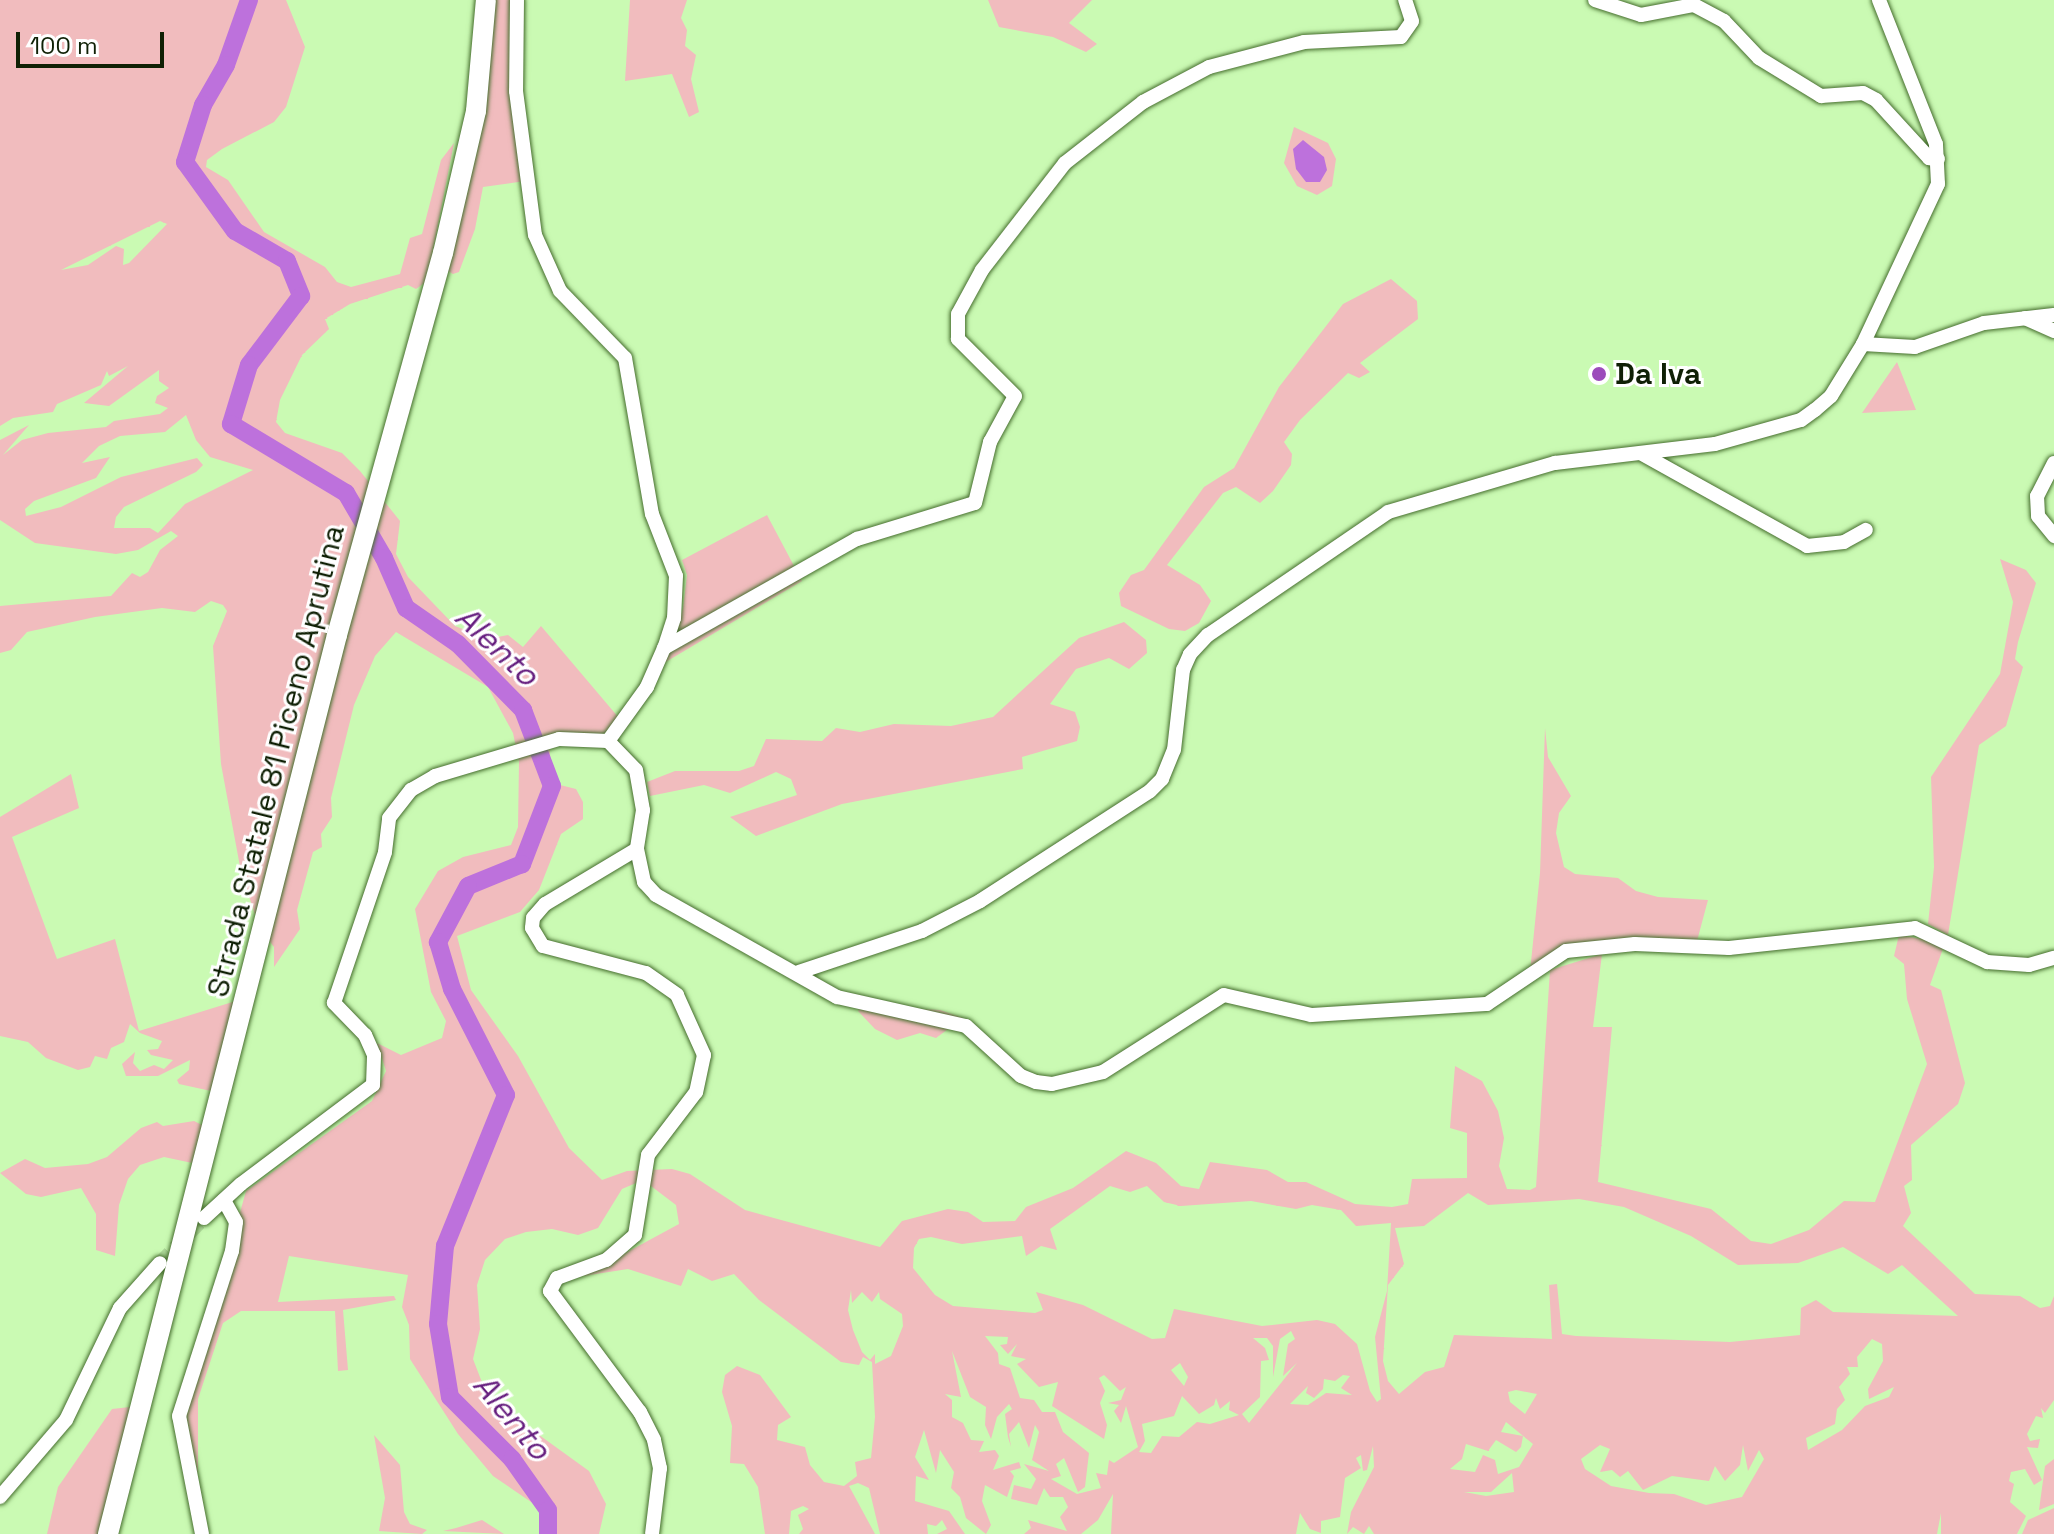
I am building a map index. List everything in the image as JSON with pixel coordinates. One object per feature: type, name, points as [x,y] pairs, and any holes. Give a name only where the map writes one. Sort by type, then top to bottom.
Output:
[{"type":"highway","name":"Strada Statale 81 Piceno Aprutina","points":[[108,1534],[337,635],[443,253],[476,111],[486,0]]},
{"type":"street","points":[[517,0],[516,91],[535,235],[560,291],[625,358],[652,514],[676,576],[674,618],[664,648],[647,687],[608,741]]},
{"type":"street","points":[[664,648],[857,539],[975,503],[990,442],[1015,396],[958,339],[958,314],[976,279],[1065,163],[1143,102],[1209,67],[1304,42],[1401,37],[1412,21],[1405,0]]},
{"type":"street","points":[[1595,0],[1641,15],[1694,5],[1724,21],[1759,58],[1821,96],[1863,93],[1876,100],[1939,165]]},
{"type":"street","points":[[799,972],[922,931],[980,901],[1150,791],[1162,779],[1174,750],[1183,670],[1190,654],[1208,635],[1388,512],[1555,463],[1715,444],[1801,420],[1831,396],[1863,344],[1933,200],[1939,165],[1879,0]]},
{"type":"street","points":[[1863,344],[1915,347],[1976,325],[2054,315]]},
{"type":"street","points":[[2025,318],[2054,331]]},
{"type":"street","points":[[1641,453],[1807,546],[1835,544],[1866,530]]},
{"type":"street","points":[[2054,463],[2037,496],[2038,516],[2054,536]]},
{"type":"street","points":[[204,1218],[373,1085],[374,1055],[365,1035],[334,1003],[385,852],[389,818],[411,790],[435,776],[547,742],[608,741],[636,770],[641,784],[637,849],[644,882],[656,895],[799,972],[837,997],[966,1026],[1021,1076],[1052,1084],[1103,1072],[1224,995],[1311,1015],[1487,1004],[1566,951],[1635,944],[1729,948],[1915,928],[1987,962],[2029,965],[2054,958]]},
{"type":"street","points":[[637,849],[545,904],[533,918],[532,928],[543,946],[646,973],[677,995],[704,1055],[696,1092],[648,1155],[635,1235],[606,1260],[557,1278],[550,1291],[640,1412],[654,1440],[660,1468],[652,1534]]},
{"type":"street","points":[[202,1534],[179,1416],[232,1251],[236,1222],[224,1200]]},
{"type":"street","points":[[0,1497],[66,1420],[120,1308],[160,1263]]},
{"type":"shaded area","points":[[0,0],[286,0],[305,47],[286,107],[274,122],[207,160],[206,167],[228,180],[264,232],[325,267],[337,282],[351,287],[400,274],[410,238],[422,234],[441,160],[454,143],[427,281],[416,289],[408,285],[350,304],[325,319],[329,329],[302,355],[280,400],[276,422],[285,433],[342,453],[360,471],[400,521],[396,554],[408,577],[455,626],[488,639],[508,635],[523,647],[541,626],[619,718],[606,736],[549,739],[551,768],[560,785],[576,789],[583,802],[583,819],[561,834],[539,890],[520,912],[457,936],[471,990],[518,1056],[569,1148],[602,1180],[627,1171],[672,1169],[690,1174],[745,1210],[880,1247],[902,1221],[948,1209],[968,1212],[983,1222],[1015,1221],[1026,1207],[1073,1188],[1126,1151],[1156,1163],[1181,1186],[1199,1189],[1210,1162],[1267,1170],[1288,1182],[1306,1182],[1355,1204],[1392,1207],[1408,1204],[1412,1179],[1467,1178],[1467,1133],[1450,1128],[1455,1066],[1482,1081],[1498,1111],[1504,1138],[1499,1166],[1507,1189],[1530,1190],[1536,1187],[1550,970],[1602,954],[1593,1027],[1612,1027],[1598,1182],[1711,1209],[1751,1241],[1771,1244],[1809,1230],[1844,1201],[1875,1202],[1927,1064],[1907,999],[1904,964],[1894,956],[1899,935],[1945,943],[1930,985],[1941,990],[1965,1083],[1958,1104],[1911,1145],[1912,1180],[1904,1186],[1911,1213],[1903,1226],[1975,1294],[2020,1296],[2040,1308],[2050,1306],[2054,1296],[2054,1400],[2045,1413],[2041,1408],[2043,1418],[2036,1416],[2027,1434],[2030,1441],[2040,1439],[2038,1448],[2027,1447],[2042,1480],[2034,1485],[2025,1469],[2011,1472],[2009,1481],[2014,1484],[2010,1502],[2026,1516],[2017,1534],[1941,1534],[1941,1513],[1937,1534],[1374,1534],[1369,1526],[1364,1534],[1353,1527],[1347,1534],[1351,1512],[1374,1467],[1373,1446],[1367,1470],[1363,1471],[1361,1455],[1356,1458],[1361,1468],[1345,1478],[1340,1517],[1321,1521],[1321,1533],[1310,1529],[1300,1513],[1296,1534],[1111,1534],[1113,1494],[1098,1520],[1081,1534],[1024,1534],[1031,1528],[1028,1520],[1067,1531],[1060,1517],[1068,1507],[1063,1497],[1050,1497],[1044,1488],[1037,1505],[1011,1499],[1014,1485],[1031,1489],[1036,1479],[1024,1464],[1049,1471],[1032,1460],[1039,1432],[1035,1425],[1029,1448],[1019,1422],[1009,1434],[1011,1447],[1005,1414],[1012,1409],[1009,1404],[997,1417],[991,1439],[985,1425],[986,1407],[970,1397],[952,1351],[961,1397],[945,1394],[952,1400],[952,1417],[963,1423],[971,1440],[984,1441],[979,1452],[995,1450],[999,1456],[993,1470],[1019,1462],[1021,1468],[1010,1471],[1014,1476],[1007,1497],[985,1485],[982,1501],[991,1525],[986,1534],[966,1518],[960,1497],[951,1488],[954,1472],[940,1450],[936,1473],[924,1430],[915,1457],[929,1480],[916,1476],[915,1501],[949,1511],[965,1534],[937,1534],[947,1529],[942,1520],[936,1526],[927,1524],[928,1534],[880,1534],[869,1488],[858,1483],[849,1486],[875,1534],[799,1534],[803,1529],[798,1515],[809,1509],[803,1506],[791,1511],[789,1534],[765,1534],[758,1487],[744,1464],[730,1463],[732,1426],[722,1392],[725,1375],[737,1366],[760,1375],[791,1417],[778,1425],[777,1440],[805,1447],[810,1465],[824,1482],[844,1486],[857,1476],[855,1462],[871,1458],[875,1417],[872,1362],[863,1357],[859,1365],[841,1362],[759,1300],[734,1274],[712,1281],[688,1269],[681,1286],[628,1269],[583,1276],[679,1224],[676,1205],[643,1180],[622,1189],[598,1228],[578,1235],[552,1229],[526,1232],[505,1239],[485,1260],[477,1285],[480,1329],[473,1359],[488,1398],[589,1471],[606,1504],[599,1534],[541,1534],[545,1519],[534,1504],[493,1476],[458,1434],[410,1359],[409,1325],[402,1307],[408,1275],[289,1256],[278,1302],[394,1296],[396,1300],[343,1310],[348,1370],[338,1371],[335,1311],[241,1311],[223,1323],[198,1399],[198,1474],[185,1411],[246,1191],[372,1101],[386,1071],[377,1043],[401,1055],[442,1038],[446,1021],[431,992],[415,909],[438,871],[463,857],[511,845],[518,827],[519,762],[513,733],[488,687],[396,632],[375,656],[354,705],[331,798],[332,817],[321,834],[322,847],[313,852],[297,910],[300,929],[274,967],[274,947],[259,927],[241,872],[221,764],[213,646],[227,611],[223,605],[211,601],[195,612],[162,608],[95,617],[27,632],[11,650],[0,653],[0,606],[111,596],[132,573],[140,577],[148,572],[160,550],[178,536],[171,531],[138,550],[116,554],[35,543],[0,520],[0,440],[29,425],[3,455],[22,440],[48,433],[106,427],[114,421],[160,414],[168,408],[155,403],[157,396],[169,388],[159,381],[159,370],[109,406],[84,403],[128,366],[109,376],[107,371],[101,385],[57,404],[53,412],[13,418],[0,426]],"holes":[[[160,221],[167,224],[129,263],[123,265],[124,249],[116,246],[88,265],[61,270]],[[186,415],[196,440],[210,457],[253,470],[185,504],[158,533],[150,528],[114,528],[116,517],[124,507],[196,472],[203,465],[197,458],[121,477],[61,507],[26,516],[25,509],[34,501],[96,478],[110,457],[82,463],[99,446],[120,436],[165,432]],[[1110,1186],[1130,1192],[1147,1186],[1164,1202],[1181,1206],[1251,1201],[1296,1209],[1312,1205],[1341,1210],[1356,1226],[1391,1223],[1387,1291],[1375,1337],[1381,1399],[1377,1402],[1370,1391],[1357,1344],[1335,1324],[1317,1320],[1262,1326],[1174,1309],[1165,1338],[1152,1339],[1083,1305],[1036,1292],[1043,1310],[1035,1313],[953,1306],[935,1295],[913,1268],[914,1248],[919,1239],[931,1237],[962,1244],[1022,1236],[1026,1256],[1041,1246],[1057,1250],[1050,1229]],[[1468,1193],[1488,1205],[1579,1199],[1624,1207],[1691,1236],[1738,1265],[1798,1263],[1843,1247],[1888,1274],[1902,1265],[1958,1316],[1833,1312],[1816,1300],[1801,1308],[1800,1335],[1730,1342],[1576,1336],[1562,1334],[1557,1284],[1549,1285],[1552,1339],[1454,1335],[1444,1367],[1425,1372],[1399,1394],[1388,1381],[1383,1361],[1388,1285],[1404,1264],[1395,1228],[1424,1226]],[[851,1290],[852,1303],[862,1292],[872,1302],[879,1292],[880,1299],[902,1314],[903,1326],[891,1356],[875,1364],[875,1354],[870,1360],[862,1352],[848,1310]],[[1291,1331],[1295,1339],[1288,1344],[1283,1376],[1297,1363],[1249,1423],[1242,1414],[1260,1397],[1261,1361],[1269,1360],[1265,1348],[1253,1338],[1267,1338],[1273,1346],[1273,1377],[1280,1339]],[[985,1336],[1008,1337],[1007,1344],[1000,1345],[1008,1354],[1017,1344],[1011,1356],[1026,1359],[1017,1364],[1039,1387],[1058,1382],[1052,1406],[1104,1439],[1107,1425],[1100,1403],[1105,1391],[1099,1378],[1104,1375],[1120,1391],[1126,1387],[1121,1400],[1108,1403],[1119,1405],[1114,1411],[1121,1423],[1126,1406],[1138,1447],[1114,1463],[1109,1460],[1107,1475],[1096,1473],[1101,1488],[1077,1494],[1051,1479],[1061,1476],[1056,1464],[1064,1458],[1078,1492],[1085,1487],[1089,1453],[1063,1432],[1055,1412],[1042,1412],[1034,1400],[1020,1398],[1010,1368],[999,1364],[998,1353]],[[1872,1339],[1882,1344],[1883,1361],[1868,1389],[1869,1399],[1894,1387],[1889,1397],[1865,1406],[1842,1430],[1808,1450],[1806,1438],[1835,1424],[1837,1409],[1845,1400],[1839,1387],[1850,1374],[1847,1367],[1858,1367],[1857,1357]],[[1180,1363],[1188,1377],[1184,1386],[1171,1370]],[[1343,1375],[1350,1376],[1341,1388],[1352,1395],[1326,1393],[1308,1405],[1290,1404],[1308,1386],[1306,1393],[1314,1398],[1323,1389],[1324,1379],[1335,1381]],[[1516,1390],[1537,1394],[1525,1414],[1510,1402],[1508,1392]],[[1182,1396],[1199,1414],[1214,1405],[1216,1398],[1220,1409],[1230,1401],[1229,1410],[1239,1415],[1210,1424],[1197,1422],[1179,1437],[1162,1436],[1151,1453],[1139,1452],[1145,1441],[1142,1424],[1174,1416]],[[1506,1422],[1533,1444],[1519,1467],[1498,1474],[1495,1460],[1483,1455],[1475,1472],[1450,1469],[1462,1459],[1466,1444],[1488,1451],[1496,1440],[1516,1452],[1521,1447],[1523,1436],[1501,1432]],[[1600,1445],[1610,1449],[1600,1472],[1612,1470],[1620,1477],[1628,1471],[1643,1490],[1672,1476],[1709,1481],[1715,1466],[1725,1481],[1740,1465],[1743,1445],[1748,1471],[1759,1450],[1764,1459],[1742,1497],[1706,1505],[1674,1494],[1611,1486],[1585,1469],[1581,1459]],[[1512,1473],[1514,1492],[1486,1496],[1464,1492],[1491,1492]]]},
{"type":"shaded area","points":[[494,0],[515,0],[525,181],[483,187],[475,229],[459,272],[453,274],[448,271],[481,134]]},
{"type":"shaded area","points":[[630,0],[687,0],[681,18],[687,30],[685,46],[696,55],[691,79],[699,112],[689,117],[672,74],[625,81]]},
{"type":"shaded area","points":[[988,0],[1092,0],[1069,23],[1097,44],[1086,52],[1053,37],[999,27]]},
{"type":"shaded area","points":[[1294,127],[1328,143],[1336,159],[1332,186],[1317,195],[1297,186],[1284,163]]},
{"type":"shaded area","points":[[1303,140],[1324,157],[1327,170],[1320,182],[1306,182],[1296,169],[1293,149]]},
{"type":"shaded area","points":[[1391,279],[1417,301],[1418,319],[1360,363],[1370,372],[1359,378],[1348,373],[1300,420],[1284,442],[1292,454],[1291,465],[1273,491],[1260,503],[1236,487],[1223,493],[1167,565],[1200,585],[1211,601],[1199,623],[1185,631],[1169,629],[1121,606],[1119,593],[1131,575],[1144,570],[1204,487],[1234,468],[1279,387],[1343,304]]},
{"type":"shaded area","points":[[1897,362],[1916,410],[1862,413]]},
{"type":"shaded area","points":[[767,515],[802,581],[664,663],[683,608],[687,575],[682,560]]},
{"type":"shaded area","points":[[2000,559],[2026,570],[2036,583],[2018,642],[2015,659],[2023,667],[2006,726],[1979,745],[1948,935],[1928,924],[1934,867],[1931,777],[2000,674],[2013,602]]},
{"type":"shaded area","points":[[1124,622],[1146,640],[1147,653],[1129,669],[1109,658],[1076,669],[1050,704],[1075,712],[1080,727],[1077,741],[1022,757],[1023,769],[842,804],[756,836],[730,817],[797,795],[791,779],[776,772],[730,793],[704,785],[650,796],[647,782],[675,771],[739,771],[754,766],[766,739],[822,741],[836,728],[860,732],[894,724],[951,726],[993,717],[1079,638]]},
{"type":"shaded area","points":[[1545,728],[1548,757],[1571,796],[1559,813],[1556,833],[1564,867],[1575,874],[1618,878],[1636,891],[1658,897],[1708,900],[1697,941],[1569,945],[1530,972],[1540,873]]},
{"type":"shaded area","points":[[71,774],[79,808],[12,837],[57,959],[115,939],[139,1031],[239,1000],[211,1091],[179,1084],[177,1080],[189,1070],[190,1060],[158,1076],[126,1076],[122,1064],[135,1052],[133,1063],[140,1071],[154,1065],[164,1069],[173,1060],[151,1055],[147,1050],[158,1049],[162,1041],[140,1033],[130,1024],[124,1042],[111,1048],[107,1059],[95,1056],[90,1067],[78,1070],[46,1058],[28,1042],[0,1036],[0,817]]},
{"type":"shaded area","points":[[861,1006],[940,1010],[963,1018],[936,1038],[920,1033],[897,1040],[875,1029],[858,1011]]},
{"type":"shaded area","points":[[194,1121],[204,1126],[197,1164],[164,1157],[140,1165],[128,1179],[119,1205],[115,1256],[96,1250],[96,1214],[81,1188],[41,1197],[26,1194],[0,1173],[25,1159],[45,1168],[88,1164],[107,1157],[141,1128],[157,1122],[163,1126]]},
{"type":"shaded area","points":[[130,1407],[100,1534],[47,1534],[58,1487],[112,1409]]},
{"type":"shaded area","points":[[374,1435],[400,1465],[404,1512],[410,1524],[427,1530],[422,1534],[379,1531],[385,1498]]},
{"type":"shaded area","points":[[2054,1459],[2054,1504],[2039,1510],[2045,1466]]},
{"type":"shaded area","points":[[2054,1508],[2054,1534],[2022,1534],[2028,1520]]},
{"type":"shaded area","points":[[482,1520],[504,1534],[443,1531],[456,1528]]},
{"type":"waterway","name":"Alento","points":[[249,0],[226,65],[203,105],[185,162],[235,231],[287,261],[301,296],[249,365],[231,424],[346,493],[384,558],[406,608],[458,644],[523,710],[552,786],[522,864],[468,886],[438,942],[452,989],[506,1095],[445,1246],[438,1324],[450,1397],[512,1459],[548,1510],[548,1534]]},
{"type":"tunnel","points":[[160,1263],[204,1218]]},
{"type":"place","name":"Da Iva","points":[[1599,374]]}]
